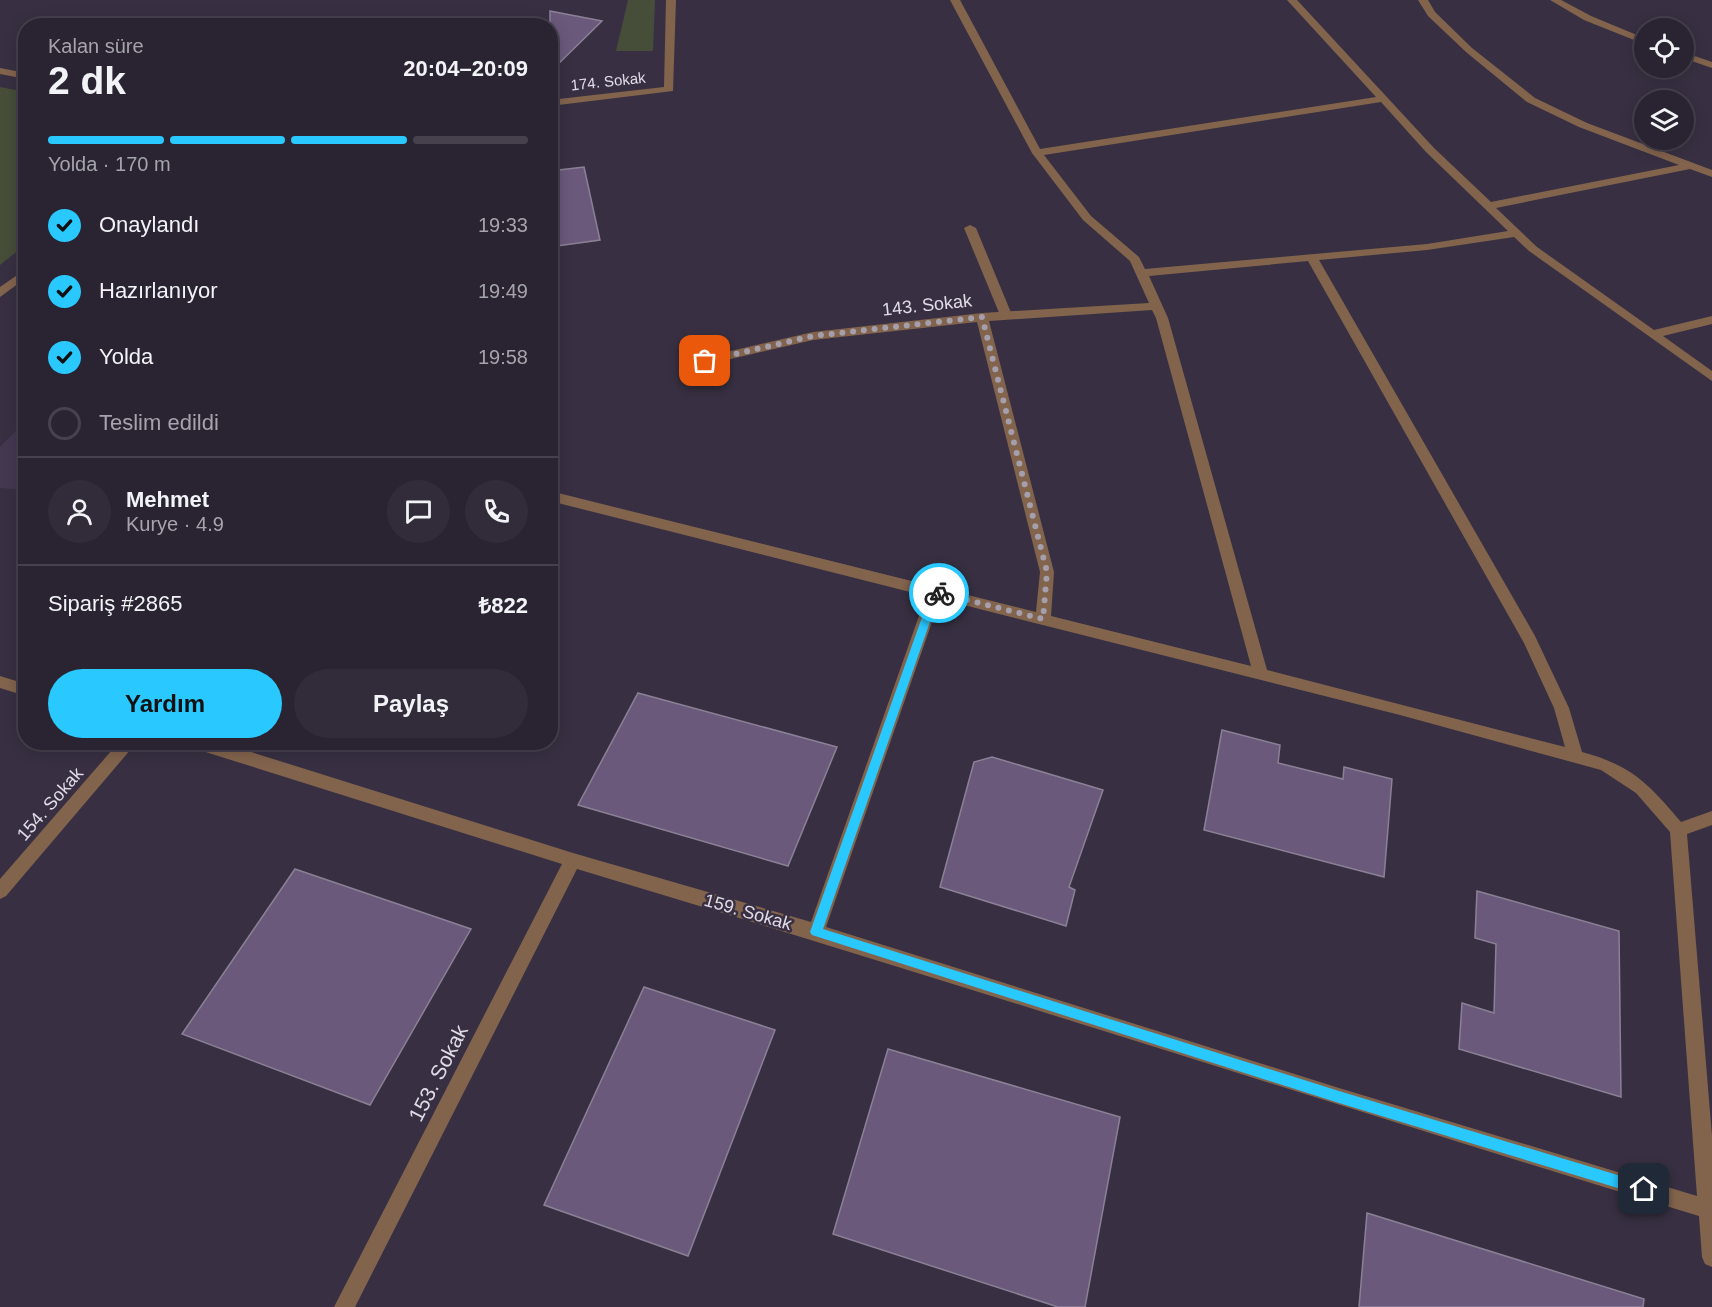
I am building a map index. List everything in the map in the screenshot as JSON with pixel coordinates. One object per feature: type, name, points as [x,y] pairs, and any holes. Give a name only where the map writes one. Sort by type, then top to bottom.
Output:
[{"type":"street","name":"174. Sokak","points":[[558,101],[669,89],[670,0]]},
{"type":"street","points":[[955,0],[1037,153],[1087,218],[1135,259],[1142,273],[1156,306],[1261,674]]},
{"type":"street","points":[[1292,0],[1430,150],[1533,249],[1712,377]]},
{"type":"street","points":[[1423,0],[1431,14],[1468,50],[1531,100],[1583,125],[1712,174]]},
{"type":"street","points":[[1555,0],[1603,26],[1634,37]]},
{"type":"street","points":[[1694,59],[1712,65]]},
{"type":"street","points":[[0,71],[18,74]]},
{"type":"street","points":[[1037,153],[1382,99]]},
{"type":"street","points":[[1488,206],[1692,166]]},
{"type":"street","points":[[970,228],[1006,315]]},
{"type":"street","points":[[1142,273],[1427,247],[1517,233]]},
{"type":"street","points":[[1311,257],[1468,530],[1555,687],[1571,733],[1575,756]]},
{"type":"street","points":[[0,293],[18,278]]},
{"type":"street","name":"143. Sokak","points":[[705,361],[813,336],[982,317],[1156,306]]},
{"type":"street","points":[[982,317],[1047,572],[1043,619]]},
{"type":"street","points":[[1654,334],[1712,320]]},
{"type":"street","points":[[558,498],[1261,674],[1575,756],[1606,765],[1642,788],[1678,831],[1711,1209],[1712,1257]]},
{"type":"street","points":[[816,932],[935,592]]},
{"type":"street","points":[[0,682],[18,688]]},
{"type":"street","name":"154. Sokak","points":[[0,891],[122,750]]},
{"type":"street","name":"159. Sokak","points":[[222,750],[573,860],[816,932],[1350,1101],[1711,1209]]},
{"type":"street","points":[[1678,831],[1712,818]]},
{"type":"street","name":"153. Sokak","points":[[344,1307],[573,860]]},
{"type":"shaded area","points":[[18,429],[18,489],[0,488],[0,447]]},
{"type":"green space","points":[[628,0],[655,0],[653,51],[616,51]]},
{"type":"green space","points":[[0,87],[18,90],[18,251],[0,265]]},
{"type":"building","points":[[550,11],[602,21],[558,64],[558,18],[550,18]]},
{"type":"building","points":[[584,167],[600,240],[558,246],[558,170]]},
{"type":"building","points":[[638,693],[837,747],[788,866],[578,805]]},
{"type":"building","points":[[1222,730],[1280,745],[1278,763],[1343,779],[1344,767],[1392,779],[1384,877],[1204,830]]},
{"type":"building","points":[[992,757],[1103,790],[1069,887],[1075,890],[1066,926],[940,887],[974,762]]},
{"type":"building","points":[[295,869],[471,929],[370,1105],[182,1034]]},
{"type":"building","points":[[1477,891],[1619,931],[1621,1097],[1459,1049],[1462,1003],[1494,1013],[1496,944],[1475,938]]},
{"type":"building","points":[[644,987],[775,1030],[688,1256],[544,1205]]},
{"type":"building","points":[[888,1049],[1120,1117],[1085,1307],[1058,1307],[833,1234]]},
{"type":"building","points":[[1367,1213],[1644,1299],[1643,1307],[1359,1307]]},
{"type":"way so far","points":[[705,361],[813,336],[982,317],[1047,572],[1043,619],[939,593]]},
{"type":"route","points":[[939,593],[935,592],[816,932],[1339,1097],[1644,1189]]}]
